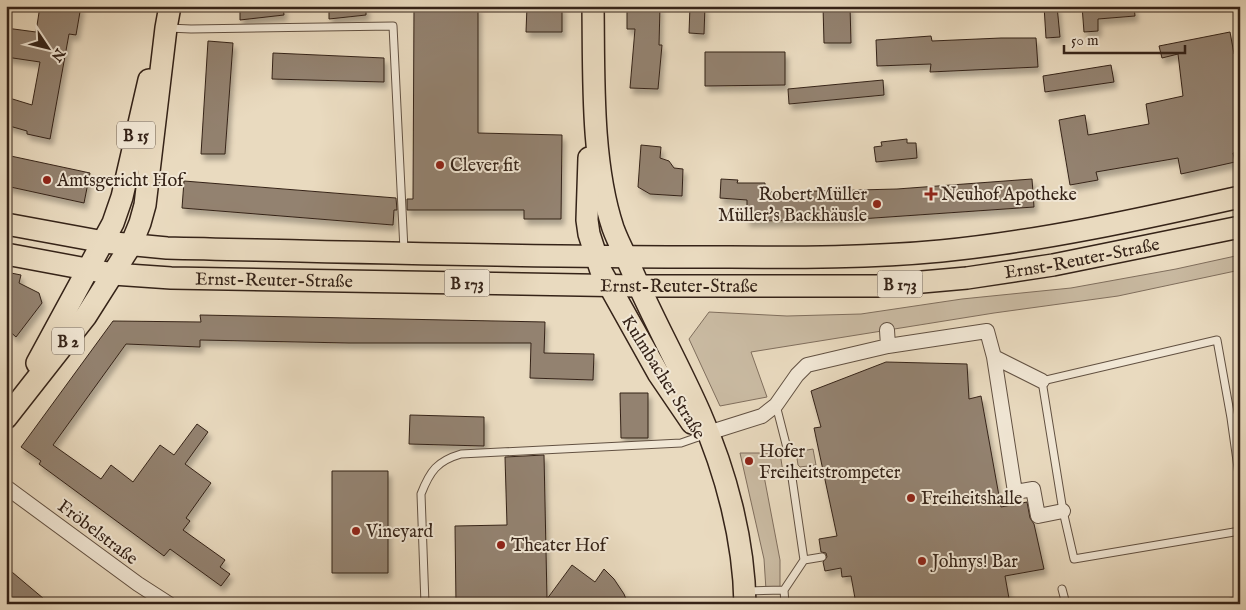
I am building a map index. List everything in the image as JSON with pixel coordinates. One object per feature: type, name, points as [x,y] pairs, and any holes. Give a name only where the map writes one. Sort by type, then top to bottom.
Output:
[{"type":"main road","name":"B 15","points":[[113,274],[131,245],[144,211],[170,6]]},
{"type":"main road","name":"Kulmbacher Straße","points":[[593,6],[598,151],[603,186],[614,229],[720,470],[741,547],[745,598]]},
{"type":"main road","name":"B 15","points":[[104,242],[119,208],[147,86],[166,28]]},
{"type":"main road","name":"Kulmbacher Straße","points":[[594,78],[587,220],[596,257],[608,286],[658,373],[704,435]]},
{"type":"main road","name":"Ernst-Reuter-Straße","points":[[104,242],[167,248],[404,254],[596,257],[812,257],[876,255],[940,251],[1056,235],[1240,197]]},
{"type":"main road","points":[[6,224],[104,242],[87,270],[6,254]]},
{"type":"main road","name":"Ernst-Reuter-Straße","points":[[87,270],[113,274],[171,278],[608,286],[877,286],[967,278],[1053,265],[1240,227]]},
{"type":"main road","name":"B 2","points":[[11,411],[87,270]]},
{"type":"main road","name":"B 2","points":[[11,411],[79,326],[113,274]]},
{"type":"street","points":[[887,330],[888,346]]},
{"type":"street","points":[[704,435],[762,416],[776,405],[797,375],[808,365],[888,346],[987,331],[994,357],[1016,492],[1033,489],[1036,517],[1063,511]]},
{"type":"street","points":[[994,357],[1042,382]]},
{"type":"street","name":"Fröbelstraße","points":[[6,487],[138,584],[170,604]]},
{"type":"lane","points":[[166,28],[394,26],[404,254]]},
{"type":"lane","points":[[1240,482],[1217,340],[1042,382],[1063,511],[1074,559],[1240,531]]},
{"type":"lane","points":[[776,405],[788,452]]},
{"type":"lane","points":[[1231,418],[1240,416]]},
{"type":"lane","points":[[424,604],[422,494],[427,479],[436,466],[447,458],[461,454],[681,443],[704,435]]},
{"type":"lane","points":[[785,604],[784,590],[804,560],[791,471]]},
{"type":"lane","points":[[804,560],[822,557]]},
{"type":"lane","points":[[1062,589],[1066,604]]},
{"type":"lane","points":[[745,598],[784,590]]},
{"type":"shaded area","points":[[1240,255],[1240,270],[1118,296],[994,313],[751,352],[767,397],[720,406],[689,339],[709,312],[787,316],[861,314],[962,299],[1071,288]]},
{"type":"shaded area","points":[[1240,372],[1240,435],[1231,418]]},
{"type":"shaded area","points":[[813,449],[816,465],[800,467],[796,452]]},
{"type":"shaded area","points":[[740,453],[780,453],[783,472],[764,476],[780,560],[780,590],[766,590],[764,559]]},
{"type":"shaded area","points":[[1240,596],[1240,604],[1203,604]]},
{"type":"building","points":[[40,6],[81,6],[76,35],[69,34],[50,139],[27,134],[27,131],[6,125],[6,97],[32,105],[40,62],[6,57],[6,28],[36,32]]},
{"type":"building","points":[[240,6],[283,6],[284,15],[240,20]]},
{"type":"building","points":[[329,6],[366,6],[366,15],[329,19]]},
{"type":"building","points":[[414,6],[478,6],[478,133],[562,135],[561,219],[524,219],[524,210],[407,210],[407,199],[413,199]]},
{"type":"building","points":[[527,6],[562,6],[562,32],[526,32]]},
{"type":"building","points":[[627,6],[660,6],[659,45],[662,45],[658,89],[630,88],[635,29],[627,29]]},
{"type":"building","points":[[690,6],[705,6],[704,34],[689,33]]},
{"type":"building","points":[[823,6],[850,6],[851,43],[824,43]]},
{"type":"building","points":[[1044,6],[1057,6],[1060,37],[1046,38]]},
{"type":"building","points":[[1082,6],[1134,6],[1135,16],[1098,19],[1098,31],[1084,32]]},
{"type":"building","points":[[1230,32],[1234,54],[1239,53],[1240,61],[1240,152],[1233,153],[1235,162],[1181,174],[1178,158],[1096,172],[1098,180],[1070,185],[1059,120],[1085,115],[1088,135],[1149,124],[1146,104],[1183,96],[1178,54],[1162,58],[1159,46]]},
{"type":"building","points":[[931,36],[932,41],[1036,38],[1038,67],[930,72],[931,64],[877,66],[876,40]]},
{"type":"building","points":[[208,41],[233,43],[225,154],[201,154]]},
{"type":"building","points":[[705,52],[785,52],[785,85],[705,86]]},
{"type":"building","points":[[273,53],[384,58],[384,82],[272,79]]},
{"type":"building","points":[[1111,65],[1114,82],[1045,92],[1043,76]]},
{"type":"building","points":[[883,80],[884,95],[789,104],[788,89]]},
{"type":"building","points":[[907,139],[907,143],[916,143],[917,158],[876,162],[874,147],[882,146],[881,142]]},
{"type":"building","points":[[641,145],[661,147],[660,158],[669,161],[674,168],[683,169],[682,196],[650,194],[638,187]]},
{"type":"building","name":"Amtsgericht Hof","points":[[6,155],[90,173],[84,203],[6,186]]},
{"type":"building","points":[[721,179],[738,180],[737,183],[765,183],[765,192],[779,192],[897,189],[1032,179],[1034,207],[845,220],[747,221],[747,200],[720,198]]},
{"type":"building","points":[[184,181],[396,198],[397,210],[394,210],[393,225],[182,208]]},
{"type":"building","points":[[6,272],[21,275],[19,283],[39,293],[42,303],[16,337],[6,328]]},
{"type":"building","points":[[200,315],[545,322],[544,353],[594,354],[593,380],[530,378],[531,343],[349,343],[200,340],[200,347],[126,344],[53,445],[101,479],[111,465],[133,482],[160,445],[174,455],[197,424],[208,432],[185,464],[211,483],[186,518],[190,521],[183,530],[225,560],[220,567],[230,574],[221,586],[170,549],[164,556],[39,464],[41,461],[21,447],[113,321],[201,322]]},
{"type":"building","name":"Freiheitshalle","points":[[886,362],[967,364],[969,399],[981,396],[1001,507],[1027,502],[1044,569],[1005,576],[1010,604],[856,604],[851,576],[842,577],[841,568],[825,571],[823,562],[827,557],[826,553],[821,552],[819,539],[837,536],[814,428],[821,427],[811,391]]},
{"type":"building","points":[[620,393],[648,393],[648,438],[621,438]]},
{"type":"building","points":[[410,415],[484,417],[484,446],[409,444]]},
{"type":"building","name":"Theater Hof","points":[[544,455],[547,599],[572,565],[595,582],[604,569],[614,579],[628,604],[456,604],[455,526],[507,525],[505,457]]},
{"type":"building","points":[[332,471],[388,471],[388,573],[332,573]]},
{"type":"building","points":[[6,567],[50,604],[6,604]]},
{"type":"place","name":"Clever fit","points":[[440,165]]},
{"type":"place","name":"Amtsgericht Hof","points":[[47,180]]},
{"type":"place","name":"Neuhof Apotheke","points":[[931,194]]},
{"type":"place","name":"Robert Müller Müller's Backhäusle","points":[[877,204]]},
{"type":"place","name":"Hofer Freiheitstrompeter","points":[[749,461]]},
{"type":"place","name":"Freiheitshalle","points":[[911,498]]},
{"type":"place","name":"Vineyard","points":[[356,531]]},
{"type":"place","name":"Theater Hof","points":[[501,545]]},
{"type":"place","name":"Johnys! Bar","points":[[922,561]]}]
